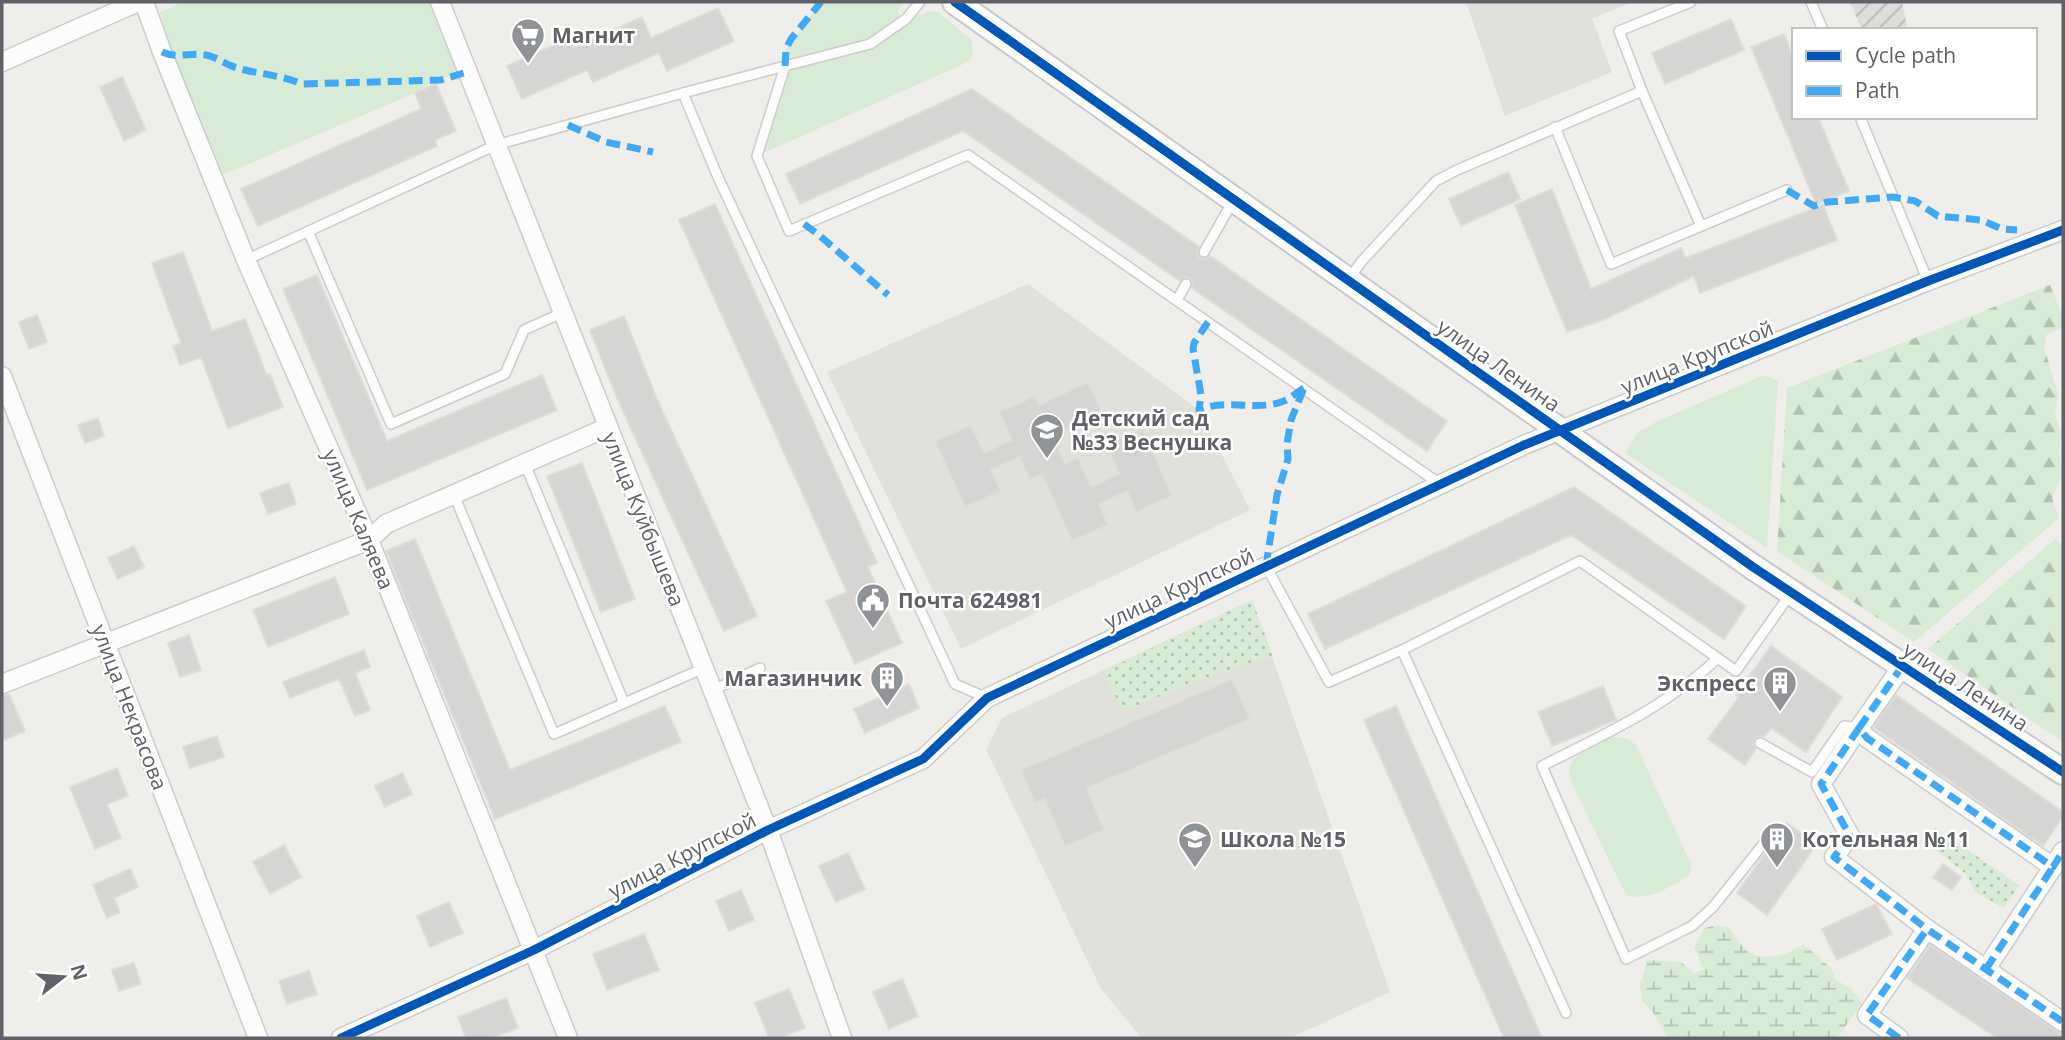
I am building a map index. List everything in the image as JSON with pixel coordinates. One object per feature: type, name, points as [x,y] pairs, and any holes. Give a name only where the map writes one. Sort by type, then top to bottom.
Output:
[{"type":"street","points":[[2,62],[138,2]]},
{"type":"street","name":"улица Каляева","points":[[144,2],[246,260],[369,540],[568,1038]]},
{"type":"street","name":"улица Куйбышева","points":[[440,2],[768,830],[842,1038]]},
{"type":"street","name":"улица Ленина","points":[[956,2],[1562,430],[1595,457],[2063,772]]},
{"type":"street","name":"улица Крупской","points":[[341,1038],[534,950],[768,830],[923,759],[988,698],[1440,484],[1524,445],[1928,281],[2063,230]]},
{"type":"street","name":"улица Некрасова","points":[[2,376],[258,1038]]},
{"type":"street","points":[[2,684],[369,540],[386,524],[608,427]]},
{"type":"street","points":[[1903,665],[1821,784],[1850,836],[1834,857],[1927,929],[2063,1022]]},
{"type":"street","points":[[1859,728],[1867,738],[2053,867]]},
{"type":"street","points":[[1986,969],[2063,851]]},
{"type":"street","points":[[1899,1038],[1867,1015],[1927,929]]},
{"type":"lane","points":[[246,260],[496,145],[870,44],[906,19],[920,2]]},
{"type":"lane","points":[[1691,2],[1619,31],[1701,226]]},
{"type":"lane","points":[[1811,2],[1822,28]]},
{"type":"lane","points":[[785,66],[757,156],[789,231],[968,155],[1440,484]]},
{"type":"lane","points":[[1349,279],[1360,262],[1436,181],[1642,91]]},
{"type":"lane","points":[[683,93],[717,175],[955,684],[988,698]]},
{"type":"lane","points":[[1861,119],[1928,281]]},
{"type":"lane","points":[[1555,127],[1611,264],[1787,190]]},
{"type":"lane","points":[[1204,251],[1235,199]]},
{"type":"lane","points":[[308,232],[391,424],[505,374],[524,330],[562,313]]},
{"type":"lane","points":[[1177,300],[1185,284]]},
{"type":"lane","points":[[525,464],[624,703]]},
{"type":"lane","points":[[454,495],[554,734],[704,668]]},
{"type":"lane","points":[[1266,566],[1329,682],[1402,650],[1580,561],[1736,671],[1792,592]]},
{"type":"lane","points":[[1402,650],[1566,1013]]},
{"type":"lane","points":[[1718,658],[1695,681],[1649,712],[1542,766],[1626,959],[1692,926],[1713,908],[1765,842]]},
{"type":"lane","points":[[713,691],[760,668]]},
{"type":"lane","points":[[1760,743],[1812,772],[1844,726],[1859,728]]},
{"type":"shaded area","points":[[1466,2],[1632,2],[1592,19],[1612,72],[1505,116]]},
{"type":"shaded area","points":[[1850,2],[1902,2],[1908,28],[1861,28]]},
{"type":"shaded area","name":"Детский сад №33 Веснушка","points":[[1028,284],[1199,410],[1250,510],[961,649],[827,372]]},
{"type":"shaded area","name":"Школа №15","points":[[1252,600],[1390,992],[1290,1038],[1142,1038],[1101,989],[986,749],[1002,718]]},
{"type":"green space","points":[[183,2],[432,2],[460,71],[415,93],[213,179],[160,12]]},
{"type":"green space","points":[[821,2],[903,2],[898,13],[906,19],[931,11],[938,12],[972,40],[973,54],[968,62],[757,156],[785,66],[786,49]]},
{"type":"green space","points":[[2050,285],[2063,317],[2063,327],[2047,334],[2044,347],[2058,394],[2055,414],[2061,434],[2059,451],[2062,475],[2052,498],[2059,518],[1914,642],[1777,551],[1787,388]]},
{"type":"green space","points":[[1764,375],[1778,381],[1767,548],[1625,453],[1636,434],[1656,422]]},
{"type":"green space","points":[[2055,539],[2063,546],[2063,742],[1928,649]]},
{"type":"green space","points":[[1252,600],[1273,656],[1197,681],[1128,709],[1121,708],[1104,671]]},
{"type":"green space","points":[[1611,737],[1627,738],[1636,745],[1691,864],[1689,875],[1667,888],[1642,897],[1626,895],[1570,779],[1569,766],[1577,756]]},
{"type":"green space","points":[[1935,828],[2019,885],[2004,908],[1975,892],[1966,874],[1926,842]]},
{"type":"green space","points":[[1727,926],[1745,949],[1758,956],[1790,952],[1803,944],[1832,969],[1835,979],[1851,989],[1862,1003],[1837,1038],[1668,1038],[1652,1011],[1643,1002],[1639,982],[1642,980],[1647,960],[1681,962],[1694,973],[1704,969],[1694,947],[1705,928]]},
{"type":"building","points":[[718,8],[734,41],[667,71],[659,53],[593,82],[587,70],[522,99],[507,66],[569,38],[574,48],[642,17],[651,38]]},
{"type":"building","points":[[1731,19],[1744,50],[1665,84],[1652,53]]},
{"type":"building","points":[[1784,34],[1792,54],[1792,119],[1819,119],[1849,191],[1816,204],[1751,47]]},
{"type":"building","points":[[122,77],[146,130],[124,141],[100,87]]},
{"type":"building","points":[[436,84],[456,131],[435,140],[437,146],[258,226],[241,189],[421,109],[415,93]]},
{"type":"building","points":[[972,89],[1199,247],[1197,253],[1200,258],[1210,256],[1447,421],[1427,451],[1192,288],[1190,278],[1185,277],[1180,281],[963,131],[800,204],[786,174]]},
{"type":"building","points":[[1508,172],[1520,199],[1461,226],[1449,199]]},
{"type":"building","points":[[1552,189],[1591,289],[1681,248],[1686,258],[1823,205],[1837,240],[1700,293],[1694,276],[1603,320],[1567,332],[1515,205]]},
{"type":"building","points":[[715,204],[877,563],[868,567],[902,643],[855,664],[826,601],[847,592],[679,220]]},
{"type":"building","points":[[183,252],[212,331],[245,319],[267,376],[270,374],[283,407],[228,428],[201,357],[180,365],[173,346],[181,343],[152,263]]},
{"type":"building","points":[[317,275],[387,441],[542,375],[557,410],[367,490],[283,289]]},
{"type":"building","points":[[37,315],[47,342],[29,349],[19,322]]},
{"type":"building","points":[[624,316],[656,397],[757,616],[724,631],[617,398],[590,330]]},
{"type":"building","points":[[1088,382],[1103,414],[1053,436],[1065,464],[1078,458],[1091,487],[1119,474],[1107,446],[1143,430],[1172,496],[1136,512],[1127,491],[1099,504],[1108,525],[1072,541],[1042,474],[1030,480],[1019,457],[991,470],[1001,491],[965,507],[935,441],[971,425],[984,453],[1012,440],[999,412],[1035,396],[1039,405]]},
{"type":"building","points":[[98,418],[104,436],[85,443],[78,425]]},
{"type":"building","points":[[582,463],[635,599],[601,612],[547,476]]},
{"type":"building","points":[[289,483],[296,504],[268,514],[260,493]]},
{"type":"building","points":[[1574,487],[1746,606],[1724,639],[1571,535],[1325,649],[1308,614]]},
{"type":"building","points":[[415,539],[510,770],[665,706],[681,742],[495,819],[386,551]]},
{"type":"building","points":[[134,546],[144,567],[118,579],[108,558]]},
{"type":"building","points":[[335,577],[349,614],[268,647],[253,610]]},
{"type":"building","points":[[189,635],[201,670],[180,677],[168,643]]},
{"type":"building","name":"Экспресс","points":[[1771,646],[1842,697],[1806,752],[1771,728],[1764,737],[1754,739],[1756,749],[1745,765],[1708,739],[1739,697],[1736,695]]},
{"type":"building","points":[[364,650],[370,667],[355,673],[370,710],[355,716],[339,679],[290,698],[283,682]]},
{"type":"building","points":[[1232,679],[1250,719],[1087,788],[1104,830],[1065,846],[1045,799],[1035,803],[1021,770]]},
{"type":"building","name":"Магазинчик","points":[[909,684],[919,708],[865,733],[854,709]]},
{"type":"building","points":[[1603,686],[1616,720],[1552,746],[1538,712]]},
{"type":"building","points":[[9,694],[25,731],[2,741],[2,695]]},
{"type":"building","points":[[1896,695],[2063,812],[2043,846],[1873,727]]},
{"type":"building","points":[[1396,706],[1542,1038],[1504,1038],[1364,720]]},
{"type":"building","points":[[217,736],[224,757],[190,768],[183,747]]},
{"type":"building","points":[[117,768],[128,796],[107,804],[121,838],[95,849],[70,787]]},
{"type":"building","points":[[402,773],[412,794],[385,807],[375,786]]},
{"type":"building","name":"Котельная №11","points":[[1787,823],[1817,844],[1767,915],[1737,893]]},
{"type":"building","points":[[284,845],[301,877],[270,894],[253,862]]},
{"type":"building","points":[[848,853],[865,889],[836,902],[819,866]]},
{"type":"building","points":[[1943,864],[1961,877],[1952,890],[1933,878]]},
{"type":"building","points":[[130,869],[138,887],[114,898],[120,912],[107,918],[93,885]]},
{"type":"building","points":[[741,890],[754,920],[729,931],[716,901]]},
{"type":"building","points":[[449,902],[463,933],[430,947],[417,916]]},
{"type":"building","points":[[1876,904],[1892,934],[1837,960],[1822,929]]},
{"type":"building","points":[[644,934],[659,970],[607,990],[593,954]]},
{"type":"building","points":[[1930,945],[2063,1035],[2063,1038],[1997,1038],[1907,978]]},
{"type":"building","points":[[134,963],[141,984],[119,991],[112,970]]},
{"type":"building","points":[[309,971],[317,994],[287,1004],[279,981]]},
{"type":"building","points":[[902,979],[918,1016],[889,1029],[873,992]]},
{"type":"building","points":[[789,989],[805,1028],[779,1038],[769,1038],[755,1003]]},
{"type":"building","points":[[506,998],[518,1028],[491,1038],[466,1038],[458,1017]]},
{"type":"marked path","points":[[785,66],[786,49],[791,39],[821,2]]},
{"type":"marked path","points":[[162,52],[173,55],[206,55],[237,68],[302,84],[441,80],[467,72]]},
{"type":"marked path","points":[[568,125],[606,142],[653,152]]},
{"type":"marked path","points":[[1787,190],[1814,206],[1827,202],[1893,197],[1915,201],[1938,216],[1981,220],[2002,229],[2017,230]]},
{"type":"marked path","points":[[804,224],[888,295]]},
{"type":"marked path","points":[[1208,322],[1193,349],[1201,395],[1199,410],[1220,405],[1274,404],[1287,400],[1304,388]]},
{"type":"marked path","points":[[1266,566],[1277,495],[1288,459],[1287,444],[1291,420],[1304,388]]},
{"type":"marked path","points":[[1903,665],[1859,728],[1867,738],[2053,867],[2063,851]]},
{"type":"marked path","points":[[1859,728],[1821,784],[1850,836],[1834,857],[1927,929]]},
{"type":"marked path","points":[[1986,969],[2053,867]]},
{"type":"marked path","points":[[1899,1038],[1867,1015],[1927,929],[2063,1022]]},
{"type":"cycle path","points":[[955,2],[1753,567],[2063,772]]},
{"type":"cycle path","points":[[341,1038],[534,950],[768,830],[923,759],[987,698],[1524,445],[1928,281],[2063,230]]},
{"type":"place","name":"Магнит","points":[[528,65]]},
{"type":"place","name":"Детский сад №33 Веснушка","points":[[1047,460]]},
{"type":"place","name":"Почта 624981","points":[[873,630]]},
{"type":"place","name":"Магазинчик","points":[[887,708]]},
{"type":"place","name":"Экспресс","points":[[1780,713]]},
{"type":"place","name":"Школа №15","points":[[1195,869]]},
{"type":"place","name":"Котельная №11","points":[[1777,869]]}]
